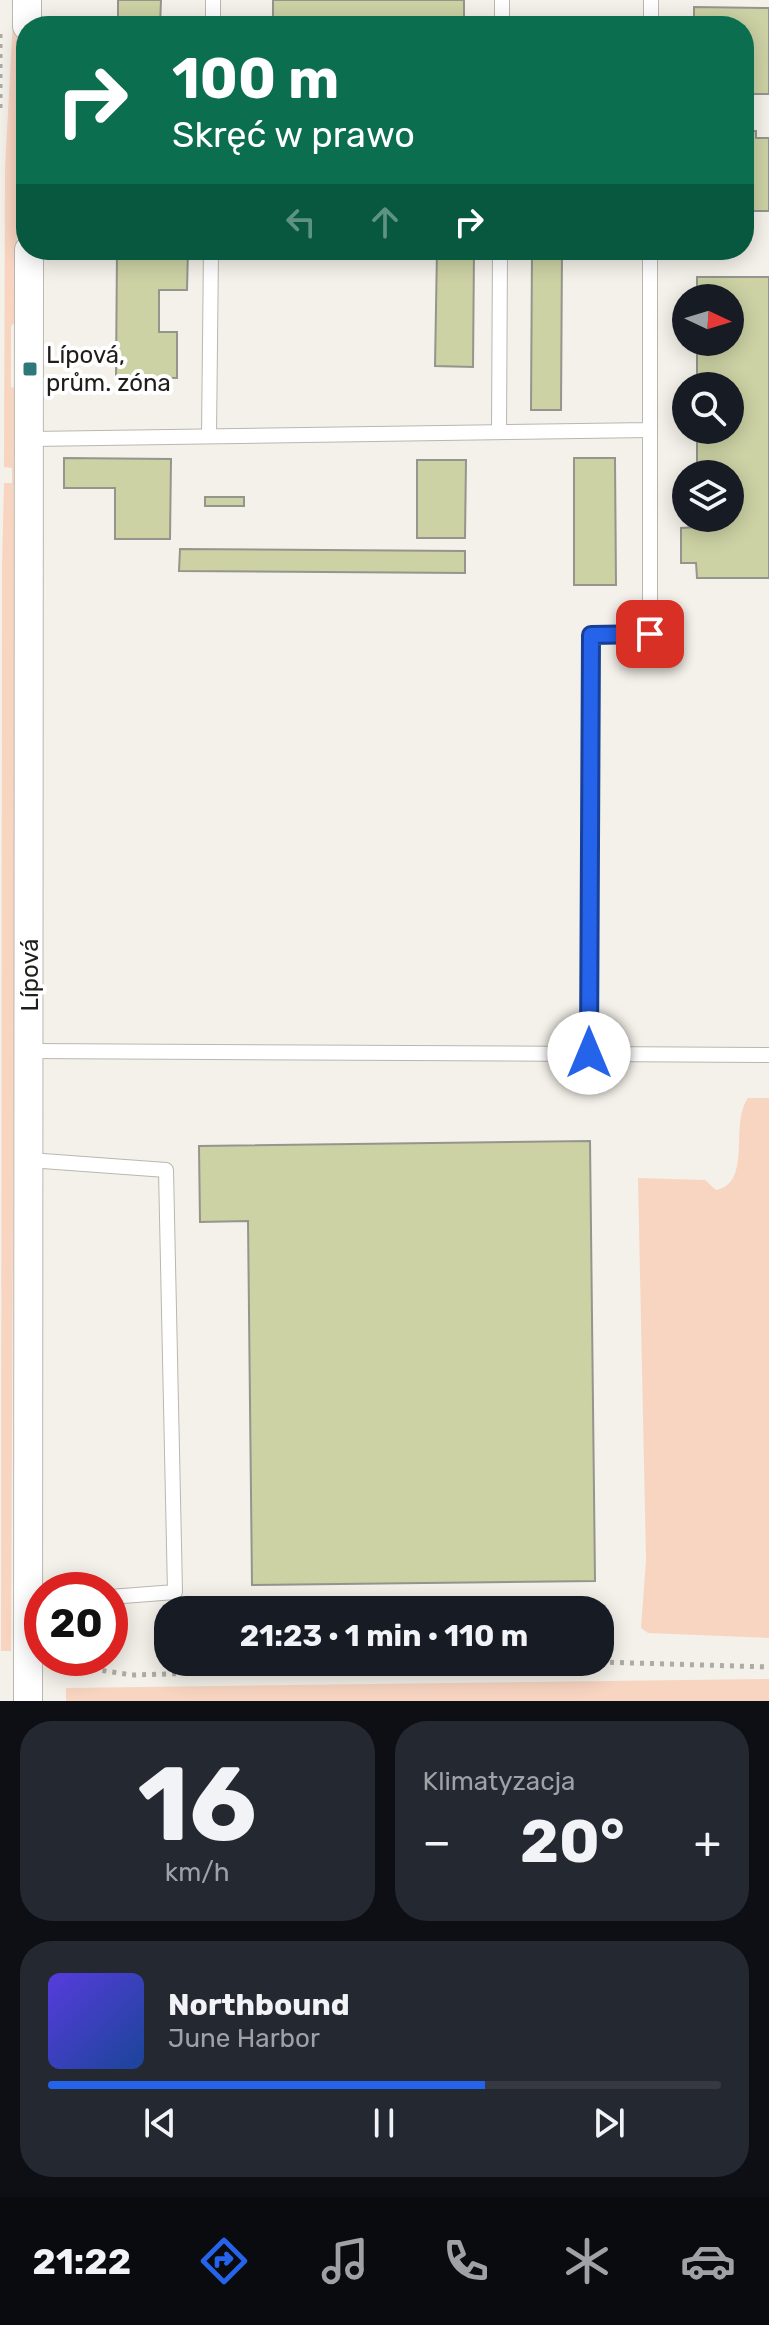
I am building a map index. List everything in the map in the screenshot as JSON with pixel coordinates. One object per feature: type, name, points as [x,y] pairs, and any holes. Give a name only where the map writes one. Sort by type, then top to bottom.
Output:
[{"type":"street","name":"Lípová","points":[[29,260],[29,1160],[35,1572]]},
{"type":"street","name":"Lípová","points":[[28,1701],[29,1676]]},
{"type":"lane","points":[[209,436],[211,260]]},
{"type":"lane","points":[[499,432],[500,260]]},
{"type":"lane","points":[[589,1053],[591,635],[650,634],[650,260]]},
{"type":"lane","points":[[31,439],[650,430]]},
{"type":"lane","points":[[30,1051],[769,1055]]},
{"type":"lane","points":[[29,1160],[166,1170],[175,1592],[128,1596]]},
{"type":"path","points":[[0,31],[0,108]]},
{"type":"path","points":[[614,1662],[769,1667]]},
{"type":"path","points":[[128,1674],[154,1674]]},
{"type":"shaded area","points":[[14,0],[18,0],[17,321],[11,326],[11,387],[17,388],[11,1651],[1,1651],[2,567],[4,483],[12,483],[12,468],[4,467],[5,168]]},
{"type":"shaded area","points":[[748,1098],[769,1098],[769,1638],[648,1633],[641,1628],[646,1560],[638,1178],[705,1180],[716,1190],[727,1185],[737,1165],[740,1122]]},
{"type":"shaded area","points":[[769,1679],[769,1701],[66,1701],[66,1688]]},
{"type":"building","points":[[118,0],[161,0],[160,16],[118,16]]},
{"type":"building","points":[[273,0],[464,0],[464,16],[273,16]]},
{"type":"building","points":[[694,7],[769,8],[769,94],[754,94],[754,16],[694,16]]},
{"type":"building","points":[[754,131],[756,138],[769,138],[769,211],[754,211]]},
{"type":"building","points":[[117,260],[188,260],[187,290],[159,290],[159,332],[177,332],[177,378],[116,377]]},
{"type":"building","points":[[437,260],[474,260],[473,367],[435,366]]},
{"type":"building","points":[[532,260],[562,260],[561,410],[531,410]]},
{"type":"building","points":[[697,277],[769,277],[769,578],[697,578],[696,563],[681,563],[681,532],[744,532],[744,460],[697,460],[697,444],[744,444],[744,372],[697,372],[697,356],[744,356],[744,284],[697,284]]},
{"type":"building","points":[[64,458],[171,459],[170,539],[115,539],[115,488],[64,488]]},
{"type":"building","points":[[574,458],[615,458],[616,585],[574,585]]},
{"type":"building","points":[[417,460],[466,460],[465,538],[417,538]]},
{"type":"building","points":[[205,497],[244,497],[244,506],[205,506]]},
{"type":"building","points":[[180,549],[465,551],[465,573],[179,571]]},
{"type":"building","points":[[590,1141],[595,1581],[252,1585],[248,1221],[200,1222],[199,1146]]},
{"type":"place","name":"Lípová, prům. zóna","points":[[30,369]]},
{"type":"route","points":[[589,1053],[591,635],[650,634]]}]
